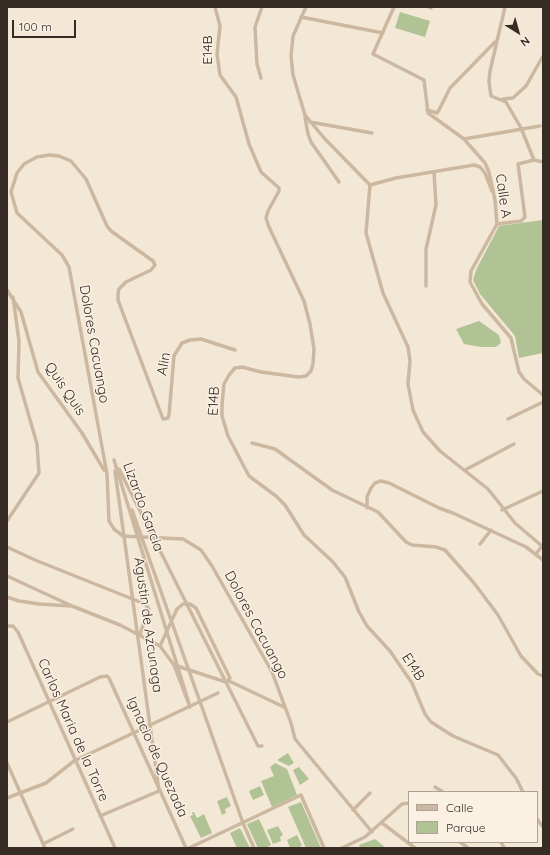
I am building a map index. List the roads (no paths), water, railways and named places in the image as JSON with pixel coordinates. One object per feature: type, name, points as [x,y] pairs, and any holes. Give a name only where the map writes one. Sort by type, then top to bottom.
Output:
[{"type":"street","name":"E14B","points":[[215,7],[220,26],[217,54],[220,75],[236,97],[249,144],[261,172],[279,188],[280,191],[268,211],[266,218],[304,301],[314,349],[311,371],[306,376],[299,377],[242,367],[235,368],[228,375],[224,384],[222,416],[228,436],[249,476],[286,505],[304,535],[332,561],[345,577],[359,612],[367,626],[390,651],[412,684],[425,714],[432,722],[453,736],[498,755],[516,778],[522,791]]},
{"type":"street","points":[[261,78],[257,64],[255,27],[262,7]]},
{"type":"street","points":[[306,7],[293,36],[291,56],[293,75],[305,115],[311,142],[339,182]]},
{"type":"street","points":[[394,7],[373,54],[424,80],[427,110],[434,112],[439,110],[450,88],[496,41]]},
{"type":"street","points":[[505,7],[496,41],[488,82],[490,96],[502,99],[513,98],[526,86],[543,56]]},
{"type":"street","points":[[301,17],[383,33]]},
{"type":"street","points":[[502,99],[508,104],[521,128],[534,160]]},
{"type":"street","name":"Calle A","points":[[427,110],[431,117],[464,139],[485,163],[489,172],[495,200],[497,224],[471,271],[470,282],[482,304],[511,338],[515,363],[519,372],[524,379],[543,395]]},
{"type":"street","points":[[305,115],[370,185],[366,233],[383,293],[408,347],[410,361],[408,384],[413,410],[423,432],[432,444],[488,489],[502,510],[542,546],[536,554]]},
{"type":"street","points":[[310,122],[372,133]]},
{"type":"street","points":[[464,139],[521,128],[540,126]]},
{"type":"street","name":"Dolores Cacuango","points":[[166,420],[162,417],[118,300],[119,289],[126,282],[151,270],[155,265],[153,261],[111,231],[107,226],[86,179],[75,165],[59,156],[49,155],[37,157],[24,164],[17,173],[11,192],[12,201],[17,213],[62,255],[69,267],[106,474],[108,518],[114,529],[124,536],[186,540],[201,550],[208,559],[272,672],[291,723],[295,739],[372,832]]},
{"type":"street","points":[[497,224],[522,221],[524,218],[518,166],[520,163],[534,160],[543,162]]},
{"type":"street","points":[[370,185],[472,165],[480,167],[487,177],[495,200]]},
{"type":"street","points":[[426,286],[426,249],[436,205],[434,172]]},
{"type":"street","name":"Quis Quis","points":[[7,290],[13,297],[21,312],[38,372],[94,451],[106,474]]},
{"type":"street","points":[[7,521],[39,473],[37,444],[18,378],[19,341],[13,297]]},
{"type":"street","name":"Alin","points":[[166,420],[169,415],[174,356],[182,343],[190,340],[201,339],[235,350]]},
{"type":"street","points":[[508,420],[543,402]]},
{"type":"street","points":[[252,443],[275,449],[332,490],[378,512],[406,542],[412,546],[445,550],[474,583],[498,615],[521,656],[538,674],[543,676]]},
{"type":"street","points":[[465,470],[514,444]]},
{"type":"street","name":"Agustin de Azcunaga","points":[[114,460],[159,791]]},
{"type":"street","name":"Agustin de Azcunaga","points":[[114,460],[186,603],[228,681],[258,746],[262,746]]},
{"type":"street","name":"Lizardo Garcia","points":[[114,460],[140,537],[243,823],[254,848]]},
{"type":"street","points":[[367,508],[367,497],[375,483],[382,481],[389,483],[439,508],[526,547],[543,560]]},
{"type":"street","points":[[502,510],[543,491]]},
{"type":"street","points":[[480,544],[491,530]]},
{"type":"street","name":"Lizardo Garcia","points":[[140,537],[176,665],[190,707]]},
{"type":"street","points":[[7,547],[35,560],[145,604],[149,609],[138,634]]},
{"type":"street","name":"Lizardo Garcia","points":[[7,576],[138,634],[160,646],[176,665]]},
{"type":"street","points":[[7,597],[32,603],[72,606]]},
{"type":"street","points":[[160,646],[177,608],[186,603],[196,608],[229,674],[228,681]]},
{"type":"street","name":"Carlos Maria de la Torre","points":[[7,626],[12,626],[18,632],[74,761],[115,848]]},
{"type":"street","points":[[176,665],[228,681],[284,707]]},
{"type":"street","name":"Ignacio de Quezada","points":[[48,703],[100,677],[106,676],[109,678],[159,791],[188,848]]},
{"type":"street","points":[[7,798],[46,783],[74,761],[218,693]]},
{"type":"street","points":[[7,722],[48,703]]},
{"type":"street","points":[[7,763],[45,848]]},
{"type":"street","points":[[435,786],[442,791]]},
{"type":"street","points":[[100,816],[159,791]]},
{"type":"street","points":[[353,810],[370,794]]},
{"type":"street","points":[[188,848],[301,795],[324,848]]},
{"type":"street","points":[[342,848],[372,832],[402,804],[408,803]]},
{"type":"street","points":[[382,823],[414,848]]},
{"type":"street","points":[[43,844],[73,829]]},
{"type":"street","points":[[458,848],[460,843],[468,848]]}]
